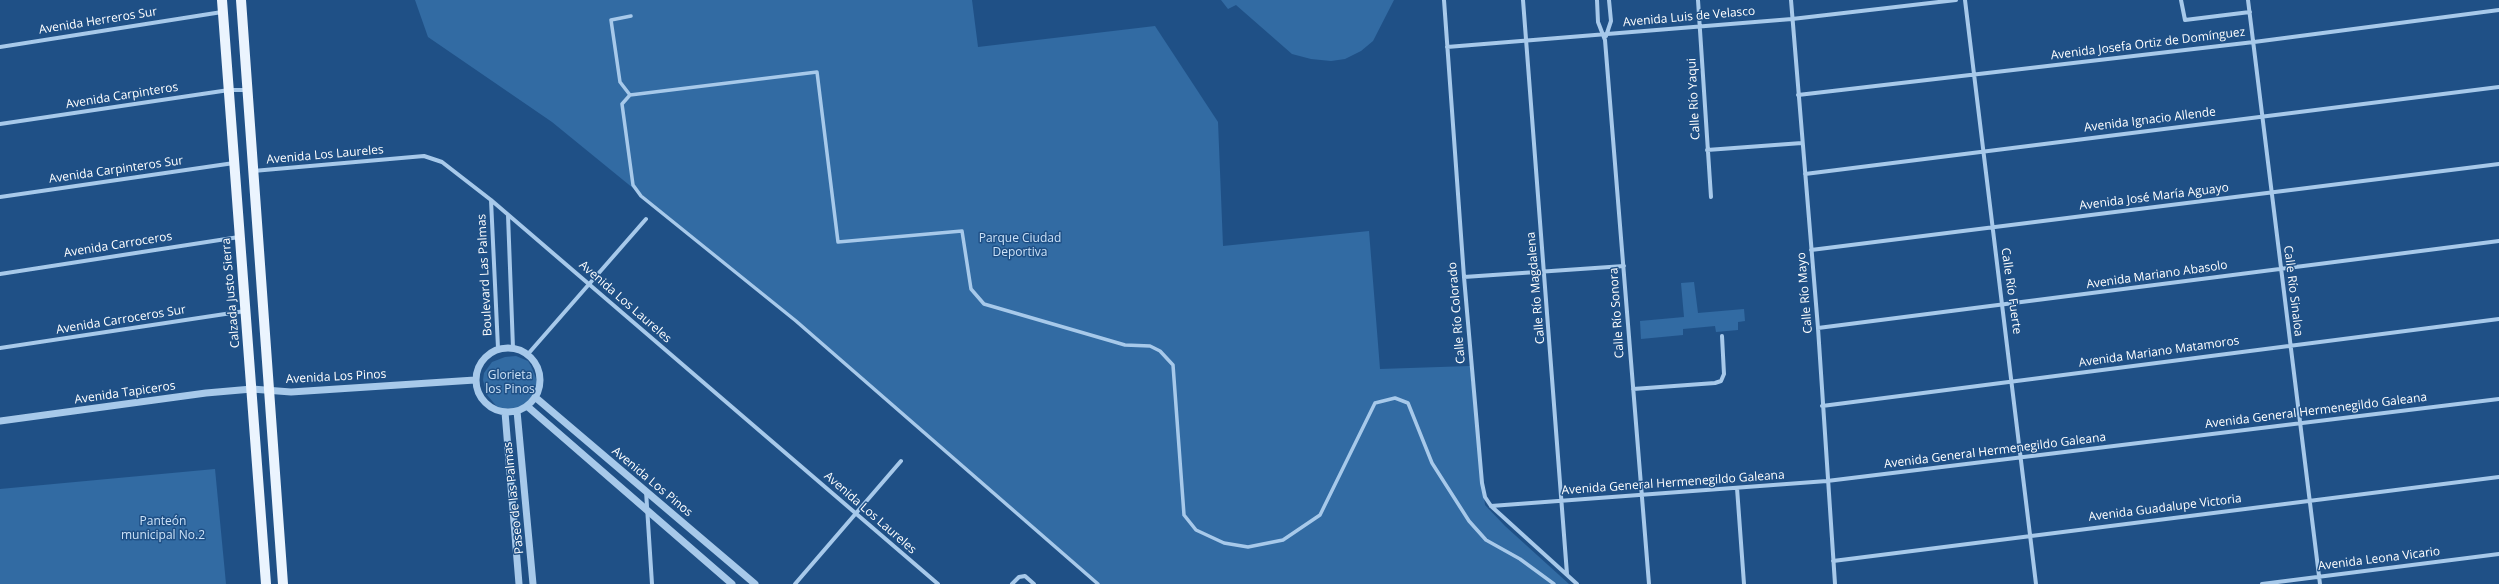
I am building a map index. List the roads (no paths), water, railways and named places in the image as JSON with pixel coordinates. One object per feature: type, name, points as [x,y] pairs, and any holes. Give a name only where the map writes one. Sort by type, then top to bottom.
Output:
[{"type":"main road","name":"Calzada Justo Sierra","points":[[222,0],[266,584]]},
{"type":"main road","points":[[241,0],[283,584]]},
{"type":"street","name":"Calle Río Colorado","points":[[1444,0],[1464,277],[1482,483],[1485,497],[1491,506],[1577,584]]},
{"type":"street","name":"Calle Río Magdalena","points":[[1523,0],[1563,501],[1567,574]]},
{"type":"street","name":"Calle Río Sonora","points":[[1597,0],[1598,22],[1605,34]]},
{"type":"street","name":"Calle Río Sonora","points":[[1609,0],[1611,21],[1605,34],[1605,40],[1649,584]]},
{"type":"street","name":"Calle Río Yaqui","points":[[1698,0],[1711,197]]},
{"type":"street","name":"Calle Río Mayo","points":[[1791,0],[1804,174],[1818,328],[1835,584]]},
{"type":"street","name":"Avenida Luis de Velasco","points":[[1447,47],[1525,39],[1792,19],[1956,0]]},
{"type":"street","name":"Calle Río Fuerte","points":[[1965,0],[1992,227],[2004,306],[2036,584]]},
{"type":"street","points":[[2181,0],[2185,20],[2250,12]]},
{"type":"street","name":"Calle Río Sinaloa","points":[[2248,0],[2254,42],[2270,193],[2320,584]]},
{"type":"street","name":"Avenida Josefa Ortiz de Domínguez","points":[[1798,95],[2254,42],[2499,10]]},
{"type":"street","name":"Avenida Herreros Sur","points":[[0,47],[223,12]]},
{"type":"street","points":[[630,95],[620,82],[611,20],[631,16]]},
{"type":"street","points":[[1098,584],[796,321],[641,196],[633,185],[622,104],[630,95],[816,72],[838,242],[962,231],[971,289],[984,304],[1125,345],[1150,346],[1160,352],[1173,365],[1184,515],[1196,530],[1224,543],[1248,547],[1283,540],[1290,536],[1320,515],[1376,403],[1394,398],[1408,403],[1432,463],[1469,521],[1486,540],[1520,559],[1554,584]]},
{"type":"street","name":"Avenida Ignacio Allende","points":[[1804,174],[2499,87]]},
{"type":"street","name":"Avenida Carpinteros","points":[[0,124],[229,90],[248,90]]},
{"type":"street","points":[[1707,150],[1802,143]]},
{"type":"street","name":"Avenida Los Laureles","points":[[253,171],[424,156],[442,162],[491,200],[938,584]]},
{"type":"street","name":"Avenida Carpinteros Sur","points":[[0,197],[234,163]]},
{"type":"street","name":"Avenida José María Aguayo","points":[[1811,250],[2499,164]]},
{"type":"street","name":"Boulevard Las Palmas","points":[[491,200],[498,348]]},
{"type":"street","name":"Boulevard Las Palmas","points":[[508,215],[513,348]]},
{"type":"street","points":[[528,354],[646,219]]},
{"type":"street","name":"Avenida Carroceros","points":[[0,274],[240,237]]},
{"type":"street","name":"Avenida Mariano Abasolo","points":[[1818,328],[2004,306],[2499,241]]},
{"type":"street","points":[[1464,277],[1624,266]]},
{"type":"street","name":"Avenida Carroceros Sur","points":[[0,348],[246,311]]},
{"type":"street","name":"Avenida Mariano Matamoros","points":[[1822,406],[2499,319]]},
{"type":"street","points":[[1633,389],[1716,383],[1721,380],[1724,374],[1722,336]]},
{"type":"street","points":[[498,348],[513,348],[528,354],[536,363],[540,374],[540,386],[535,397],[527,406],[516,411],[505,412],[494,409],[484,402],[478,392],[475,380],[481,361],[498,348]]},
{"type":"street","name":"Avenida Los Pinos","points":[[252,389],[270,389],[291,392],[475,380]]},
{"type":"street","name":"Avenida Tapiceros","points":[[0,422],[206,392],[252,389]]},
{"type":"street","name":"Avenida Los Pinos","points":[[535,397],[755,584]]},
{"type":"street","name":"Avenida General Hermenegildo Galeana","points":[[1491,506],[1827,481],[2021,459],[2499,398]]},
{"type":"street","name":"Avenida Los Pinos","points":[[527,406],[648,508],[732,584]]},
{"type":"street","name":"Paseo de las Palmas","points":[[516,411],[533,584]]},
{"type":"street","name":"Paseo de las Palmas","points":[[505,412],[519,584]]},
{"type":"street","points":[[795,584],[901,461]]},
{"type":"street","name":"Avenida Guadalupe Victoria","points":[[1833,561],[2499,477]]},
{"type":"street","points":[[1737,488],[1744,584]]},
{"type":"street","points":[[646,490],[652,584]]},
{"type":"street","name":"Avenida Leona Vicario","points":[[2262,584],[2499,554]]},
{"type":"street","points":[[1012,584],[1019,577],[1025,576],[1034,584]]},
{"type":"park label","name":"Parque Ciudad Deportiva","points":[[1020,246]]},
{"type":"park label","name":"Glorieta los Pinos","points":[[510,383]]},
{"type":"park label","name":"Panteón municipal No.2","points":[[163,529]]}]
